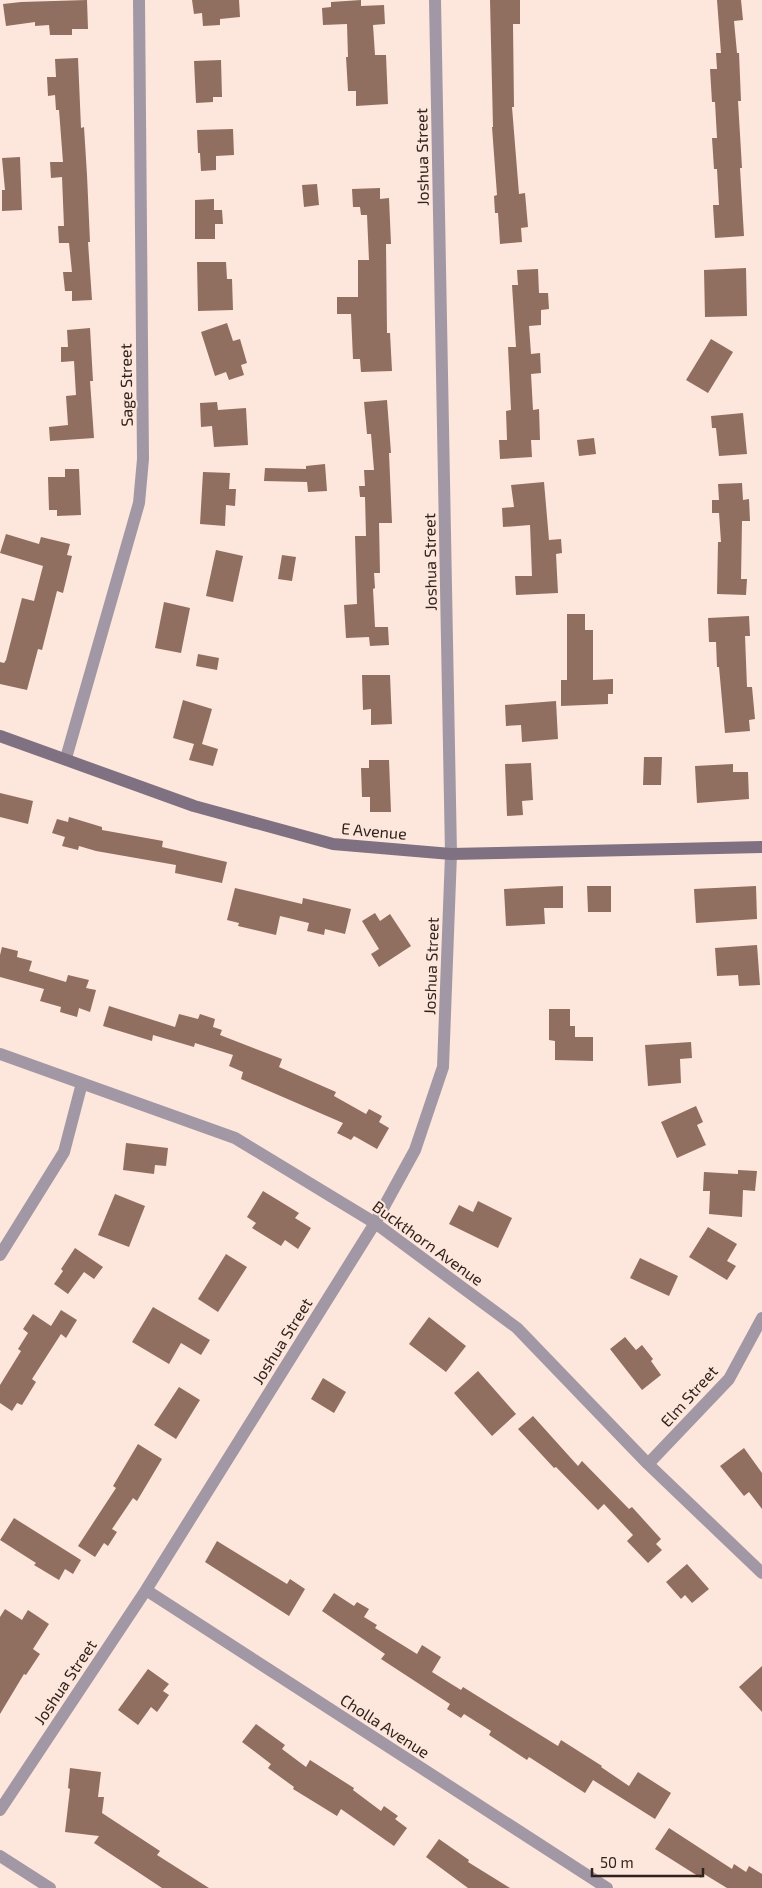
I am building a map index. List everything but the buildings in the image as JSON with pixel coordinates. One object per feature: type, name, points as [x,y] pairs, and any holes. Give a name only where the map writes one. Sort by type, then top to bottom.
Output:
[{"type":"street","name":"Sage Street","points":[[66,758],[139,503],[143,459],[139,0]]},
{"type":"street","name":"Joshua Street","points":[[0,1810],[146,1590],[375,1223],[415,1150],[443,1067],[451,854],[435,0]]},
{"type":"street","name":"E Avenue","points":[[0,736],[66,758],[194,806],[333,844],[451,854],[762,847]]},
{"type":"street","name":"Buckthorn Avenue","points":[[0,1054],[235,1138],[375,1223],[517,1328],[648,1464],[762,1573]]},
{"type":"street","points":[[0,1255],[64,1152],[82,1082]]},
{"type":"street","name":"Elm Street","points":[[648,1464],[728,1379],[762,1318]]},
{"type":"street","name":"Cholla Avenue","points":[[146,1590],[607,1888]]},
{"type":"street","points":[[0,1856],[50,1888]]}]
